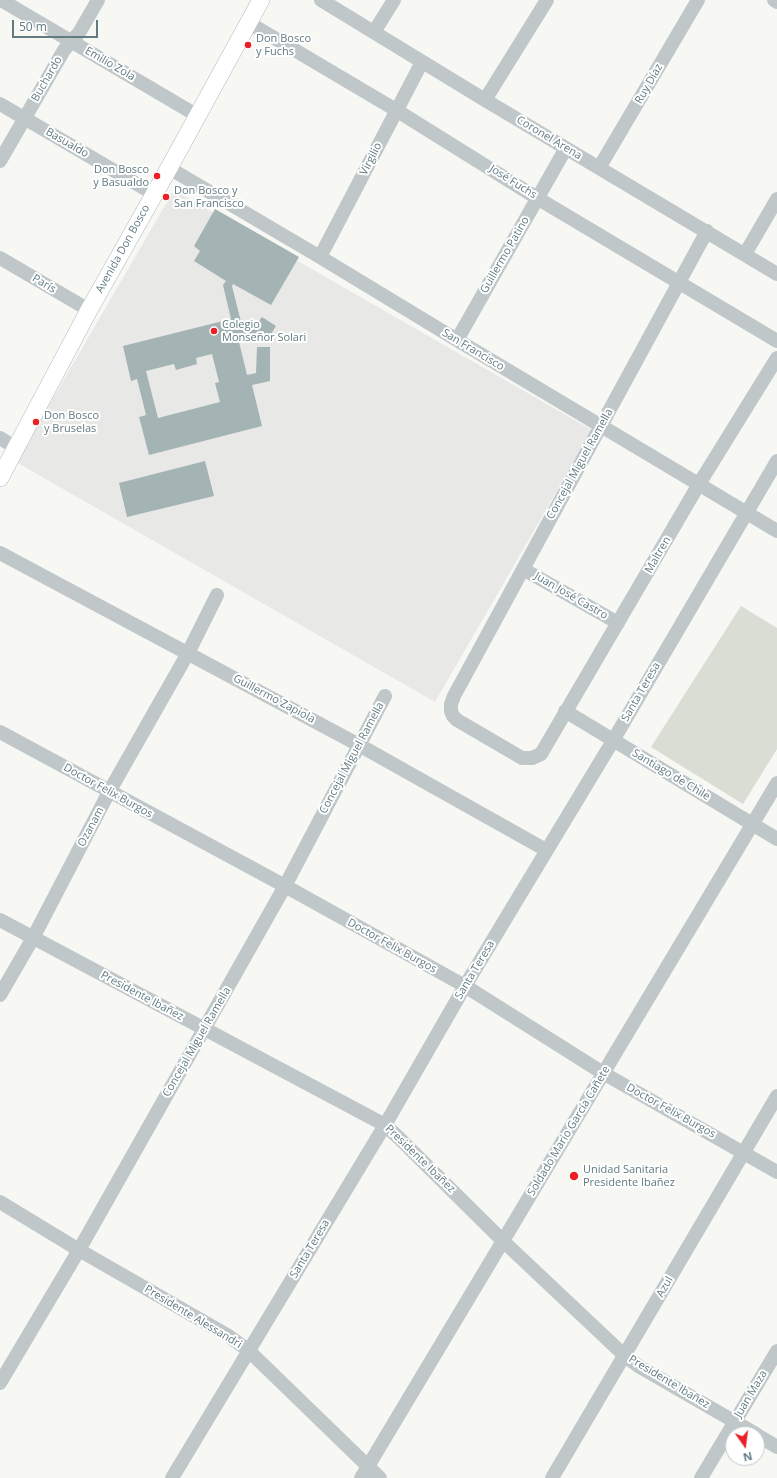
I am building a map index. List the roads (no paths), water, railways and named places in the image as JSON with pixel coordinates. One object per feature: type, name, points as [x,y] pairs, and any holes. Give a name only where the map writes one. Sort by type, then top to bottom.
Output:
[{"type":"main road","name":"Avenida Don Bosco","points":[[0,478],[89,310],[261,0]]},
{"type":"street","name":"Emilio Zola","points":[[1,0],[198,116]]},
{"type":"street","name":"Buchardo","points":[[0,161],[64,50],[79,33],[98,0]]},
{"type":"street","name":"Coronel Arena","points":[[321,0],[485,100],[777,274]]},
{"type":"street","points":[[374,32],[394,0]]},
{"type":"street","points":[[485,100],[547,0]]},
{"type":"street","name":"Ruy Díaz","points":[[599,168],[698,0]]},
{"type":"street","name":"José Fuchs","points":[[249,23],[396,110],[537,198],[777,341]]},
{"type":"street","name":"Virgilio","points":[[320,257],[422,62]]},
{"type":"street","name":"Basualdo","points":[[0,104],[154,194]]},
{"type":"street","name":"Guillermo Patino","points":[[457,340],[566,148]]},
{"type":"street","name":"San Francisco","points":[[169,168],[777,531]]},
{"type":"street","points":[[745,254],[777,199]]},
{"type":"street","name":"Concejal Miguel Ramella","points":[[541,754],[532,758],[522,758],[457,720],[451,711],[451,704],[707,231]]},
{"type":"street","name":"París","points":[[0,258],[89,310]]},
{"type":"street","name":"Maltren","points":[[541,754],[699,484],[777,358]]},
{"type":"street","points":[[0,438],[16,448]]},
{"type":"street","name":"Santa Teresa","points":[[172,1478],[385,1125],[465,986],[614,739],[777,461]]},
{"type":"street","name":"Guillermo Zapiola","points":[[0,553],[359,745],[546,850]]},
{"type":"street","name":"Juan José Castro","points":[[523,569],[618,623]]},
{"type":"street","name":"Ozanam","points":[[0,995],[33,938],[109,792],[188,653],[217,595]]},
{"type":"street","name":"Concejal Miguel Ramella","points":[[0,1383],[79,1250],[285,886],[385,696]]},
{"type":"street","name":"Santiago de Chile","points":[[565,711],[614,739],[777,839]]},
{"type":"street","name":"Doctor Felix Burgos","points":[[0,732],[285,886],[465,986],[603,1073],[777,1172]]},
{"type":"street","name":"Soldado Mario García Cañete","points":[[365,1472],[777,783]]},
{"type":"street","name":"Presidente Ibañez","points":[[0,920],[204,1030],[385,1125],[625,1356],[640,1367],[743,1426]]},
{"type":"street","name":"Azul","points":[[552,1478],[777,1096]]},
{"type":"street","name":"Presidente Alessandri","points":[[0,1202],[79,1250],[227,1335],[248,1350],[365,1472],[380,1478]]},
{"type":"street","name":"Juan Maza","points":[[701,1478],[777,1351]]},
{"type":"street","name":"Presidente Ibañez","points":[[765,1440],[777,1447]]},
{"type":"place","name":"Don Bosco y Fuchs","points":[[248,45]]},
{"type":"place","name":"Don Bosco y Basualdo","points":[[157,176]]},
{"type":"place","name":"Don Bosco y San Francisco","points":[[166,197]]},
{"type":"place","name":"Colegio Monseñor Solari","points":[[214,331]]},
{"type":"place","name":"Don Bosco y Bruselas","points":[[36,422]]},
{"type":"place","name":"Unidad Sanitaria Presidente Ibañez","points":[[574,1176]]}]
